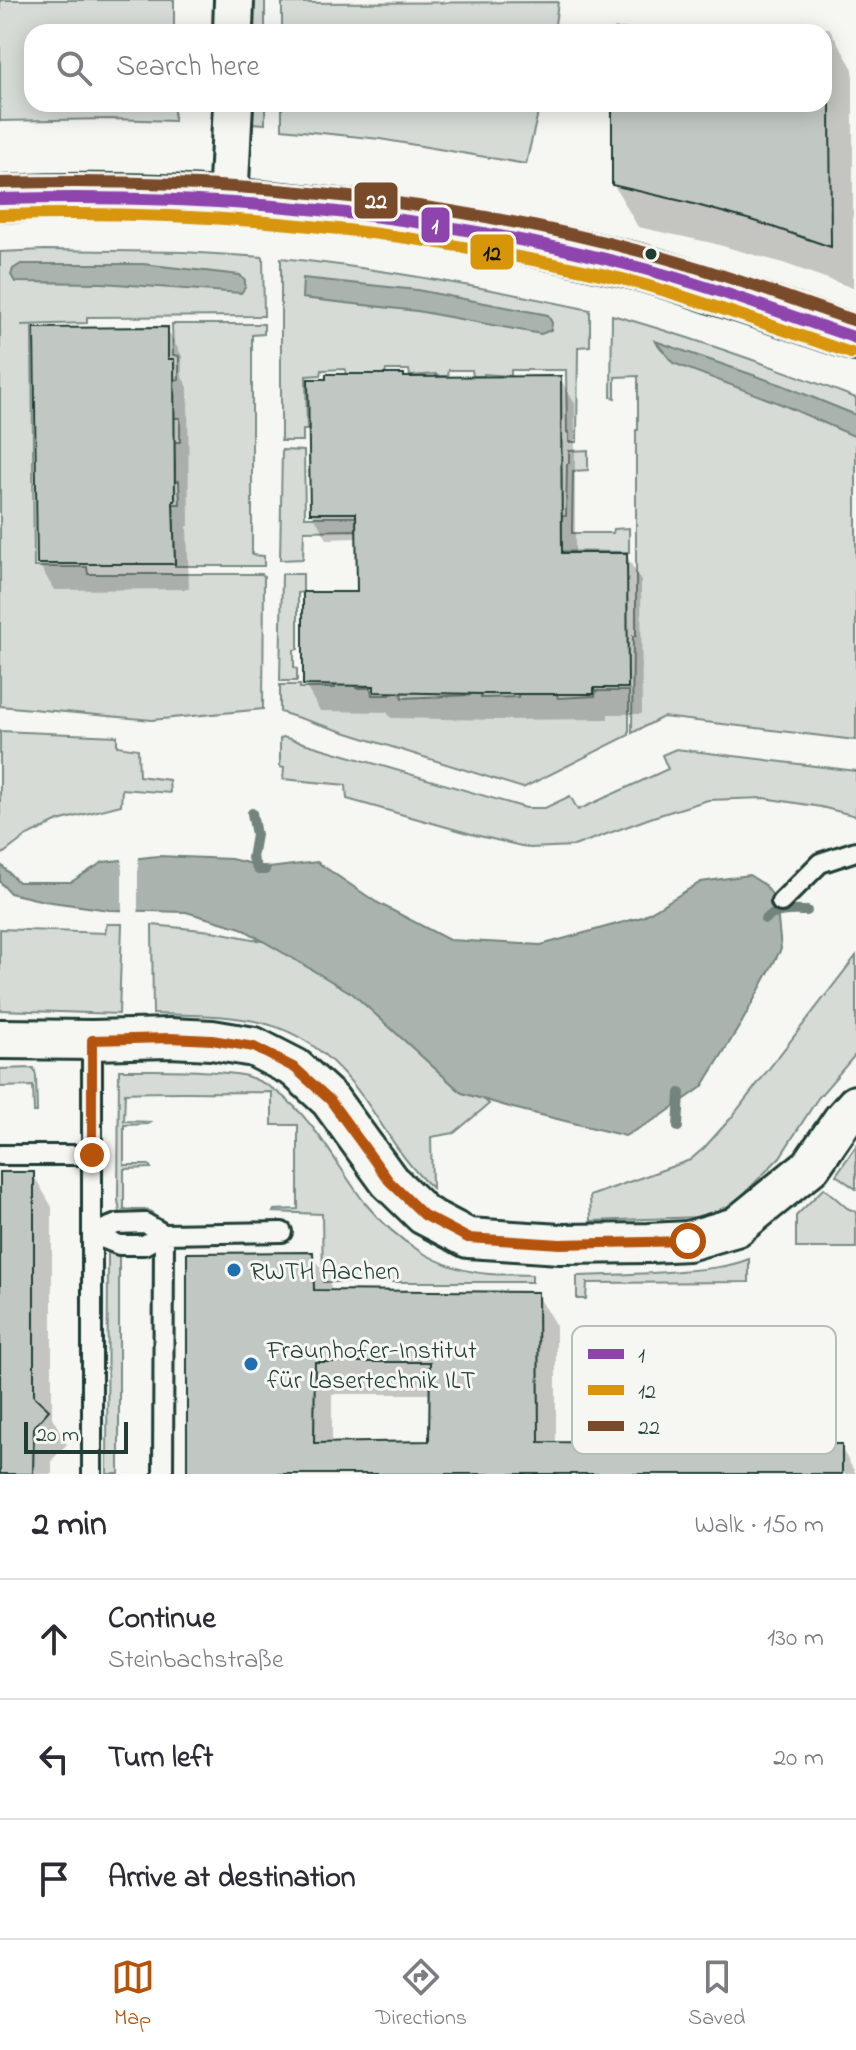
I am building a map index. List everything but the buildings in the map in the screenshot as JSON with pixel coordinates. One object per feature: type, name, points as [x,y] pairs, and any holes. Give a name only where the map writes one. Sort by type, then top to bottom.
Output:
[{"type":"street","points":[[233,24],[234,0]]},
{"type":"street","points":[[228,202],[233,112]]},
{"type":"street","points":[[0,199],[163,198],[275,205],[420,223],[634,265],[856,338]]},
{"type":"street","points":[[0,1039],[170,1038],[212,1040],[254,1047],[295,1068],[330,1100],[389,1181],[424,1215],[468,1238],[560,1244],[649,1243],[688,1241],[736,1227],[811,1166],[856,1105]]},
{"type":"lane","points":[[781,902],[820,863],[856,851]]},
{"type":"lane","points":[[92,1040],[92,1474]]},
{"type":"lane","points":[[0,1155],[92,1155]]},
{"type":"lane","points":[[92,1234],[119,1245],[144,1245],[164,1234],[282,1232]]},
{"type":"lane","points":[[163,1474],[164,1234]]},
{"type":"shaded area","points":[[0,0],[174,0],[174,24],[24,24],[24,112],[174,112],[174,121],[0,121]]},
{"type":"shaded area","points":[[252,0],[265,0],[265,24],[252,24]]},
{"type":"shaded area","points":[[558,2],[555,24],[282,24],[282,3]]},
{"type":"shaded area","points":[[251,112],[265,112],[265,124],[251,123]]},
{"type":"shaded area","points":[[282,112],[538,112],[526,164],[380,139],[282,129]]},
{"type":"shaded area","points":[[0,252],[183,252],[263,257],[264,316],[87,317],[87,323],[21,325],[32,325],[34,567],[87,567],[88,574],[262,574],[263,709],[152,720],[0,706]]},
{"type":"shaded area","points":[[281,258],[436,280],[590,310],[590,346],[578,347],[577,442],[569,442],[567,432],[566,370],[511,370],[511,376],[473,376],[472,370],[449,370],[448,376],[410,376],[409,370],[386,370],[385,375],[346,375],[345,369],[322,370],[321,375],[306,376],[307,430],[303,430],[303,441],[281,441]]},
{"type":"shaded area","points":[[21,264],[143,264],[240,275],[245,281],[245,288],[241,293],[102,283],[15,282],[11,275],[13,269]]},
{"type":"shaded area","points":[[303,278],[417,290],[548,315],[551,330],[541,334],[417,311],[302,298]]},
{"type":"shaded area","points":[[612,315],[674,333],[856,398],[856,740],[663,717],[632,733],[638,376],[615,377],[615,398],[611,397]]},
{"type":"shaded area","points":[[172,324],[264,324],[264,334],[252,335],[252,555],[264,556],[264,566],[175,566],[173,504],[180,504],[179,481],[173,481],[173,442],[180,442],[180,418],[174,418],[173,380],[179,379],[179,356],[173,355]]},
{"type":"shaded area","points":[[655,341],[782,385],[856,415],[856,437],[781,404],[673,363]]},
{"type":"shaded area","points":[[282,450],[304,451],[305,517],[566,516],[569,451],[588,450],[588,470],[573,471],[572,533],[613,533],[614,529],[629,528],[629,552],[409,550],[357,530],[304,531],[303,559],[280,560]]},
{"type":"shaded area","points":[[282,574],[303,574],[303,592],[298,593],[298,649],[294,650],[297,681],[280,681]]},
{"type":"shaded area","points":[[280,685],[335,688],[335,685],[355,685],[356,688],[371,688],[372,695],[390,695],[390,692],[401,691],[402,698],[470,695],[470,692],[481,691],[481,698],[518,697],[519,692],[556,691],[558,698],[595,696],[596,691],[629,691],[629,735],[523,788],[280,712]]},
{"type":"shaded area","points":[[0,731],[117,736],[117,746],[138,749],[139,776],[169,780],[170,793],[122,789],[121,805],[58,821],[25,837],[0,856]]},
{"type":"shaded area","points":[[283,737],[526,808],[545,808],[570,796],[578,810],[668,769],[662,755],[676,749],[856,771],[856,816],[764,798],[708,800],[574,846],[530,848],[347,799],[346,785],[283,779],[280,739]]},
{"type":"shaded area","points":[[158,856],[231,859],[269,868],[317,862],[376,902],[449,940],[541,945],[642,917],[701,882],[749,875],[765,885],[776,900],[781,949],[742,1022],[702,1087],[661,1116],[625,1136],[462,1093],[353,994],[241,928],[186,912],[109,910],[44,901],[10,893],[0,882],[0,864],[18,882],[71,882],[103,862]]},
{"type":"shaded area","points":[[107,924],[122,924],[119,1014],[0,1010],[0,929],[105,933]]},
{"type":"shaded area","points":[[152,925],[212,931],[272,943],[322,959],[425,1040],[489,1104],[454,1133],[431,1137],[432,1188],[404,1157],[342,1072],[296,1036],[246,1019],[153,1014]]},
{"type":"shaded area","points":[[856,956],[856,1054],[818,1098],[780,1157],[734,1204],[701,1217],[591,1221],[590,1196],[690,1160],[704,1148],[731,1118]]},
{"type":"shaded area","points":[[34,1068],[37,1112],[34,1112],[33,1086],[0,1087],[0,1069]]},
{"type":"shaded area","points":[[119,1070],[231,1073],[265,1084],[289,1101],[303,1116],[365,1203],[390,1230],[420,1251],[453,1267],[489,1274],[532,1275],[532,1282],[323,1282],[322,1214],[273,1212],[298,1209],[298,1125],[272,1125],[272,1092],[125,1093],[124,1121],[151,1122],[124,1125],[124,1165],[149,1165],[151,1168],[124,1169],[124,1210],[151,1212],[120,1213]]},
{"type":"shaded area","points":[[856,1146],[856,1189],[836,1175]]},
{"type":"shaded area","points":[[824,1188],[856,1212],[856,1248],[796,1248],[796,1216]]},
{"type":"shaded area","points":[[108,1253],[119,1253],[119,1474],[107,1474]]},
{"type":"shaded area","points":[[749,1259],[749,1282],[587,1283],[586,1299],[577,1299],[577,1276],[706,1269]]},
{"type":"pier","points":[[138,855],[138,915],[122,915],[122,856]]},
{"type":"waterway","points":[[252,813],[256,835],[252,858],[258,870],[265,870]]},
{"type":"waterway","points":[[765,919],[780,912],[807,911]]},
{"type":"waterway","points":[[678,1127],[680,1093]]},
{"type":"transit line","name":"22","points":[[0,183],[162,183],[243,187],[404,204],[564,233],[643,252],[856,321]]},
{"type":"transit line","name":"1","points":[[0,199],[161,199],[241,203],[321,210],[480,232],[665,275],[856,338]]},
{"type":"transit line","name":"12","points":[[0,215],[128,214],[255,221],[444,244],[556,264],[638,283],[851,353]]},
{"type":"place","name":"RWTH Aachen","points":[[234,1270]]},
{"type":"place","name":"Fraunhofer-Institut für Lasertechnik ILT","points":[[251,1364]]},
{"type":"route","points":[[92,1155],[92,1040],[212,1040],[254,1047],[295,1068],[330,1100],[389,1181],[424,1215],[468,1238],[560,1244],[688,1241]]}]
